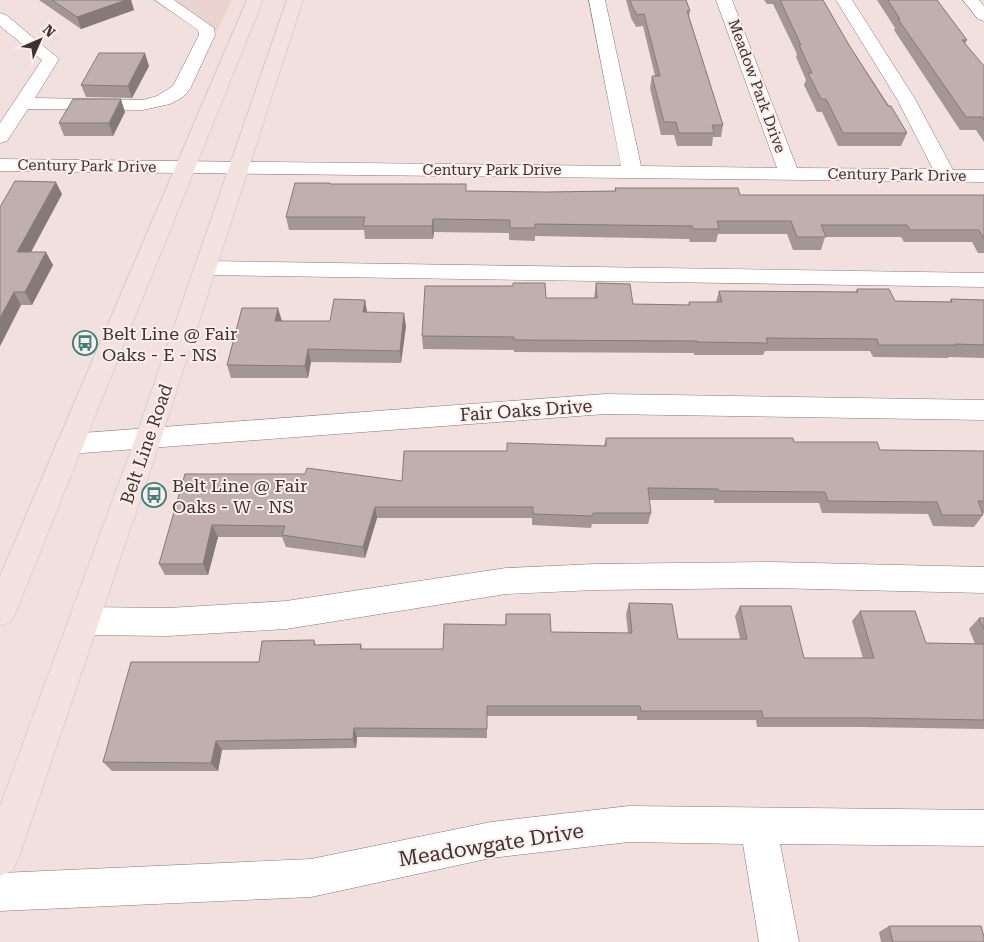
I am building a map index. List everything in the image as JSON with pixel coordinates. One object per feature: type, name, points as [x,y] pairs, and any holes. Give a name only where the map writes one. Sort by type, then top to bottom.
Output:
[{"type":"main road","points":[[0,612],[188,168],[255,0]]},
{"type":"main road","name":"Belt Line Road","points":[[0,857],[148,439],[295,0]]},
{"type":"street","points":[[23,103],[143,105],[160,102],[174,96],[180,89],[207,35],[206,28],[163,0]]},
{"type":"street","points":[[598,0],[632,171]]},
{"type":"street","name":"Meadow Park Drive","points":[[724,0],[789,173]]},
{"type":"street","points":[[844,0],[906,99],[946,175]]},
{"type":"street","points":[[971,0],[984,16]]},
{"type":"street","points":[[0,18],[51,60],[0,137]]},
{"type":"street","name":"Century Park Drive","points":[[0,165],[984,176]]},
{"type":"street","points":[[205,268],[984,280]]},
{"type":"street","name":"Fair Oaks Drive","points":[[70,444],[605,404],[984,410]]},
{"type":"street","points":[[84,621],[168,622],[286,615],[506,581],[595,577],[771,575],[984,580]]},
{"type":"street","name":"Meadowgate Drive","points":[[0,892],[311,878],[491,840],[629,824],[984,828]]},
{"type":"street","points":[[758,825],[779,942]]},
{"type":"shaded area","points":[[167,0],[232,0],[217,31]]},
{"type":"building","points":[[52,0],[126,0],[77,17]]},
{"type":"building","points":[[630,0],[686,0],[690,11],[687,11],[723,125],[712,125],[714,133],[679,133],[676,122],[664,122],[652,76],[660,76],[644,14],[637,15]]},
{"type":"building","points":[[780,0],[823,0],[849,45],[907,133],[843,133],[826,99],[821,99],[808,73],[812,73]]},
{"type":"building","points":[[888,0],[937,0],[967,40],[962,40],[984,66],[984,120],[982,117],[966,117],[898,19],[900,19]]},
{"type":"building","points":[[99,53],[145,53],[128,86],[81,85]]},
{"type":"building","points":[[73,99],[121,99],[109,123],[59,123]]},
{"type":"building","points":[[15,181],[56,182],[17,252],[46,252],[25,292],[14,292],[0,318],[0,207]]},
{"type":"building","points":[[295,183],[466,184],[466,191],[546,192],[616,191],[615,188],[738,188],[740,195],[984,195],[984,239],[979,230],[910,230],[907,225],[821,225],[826,237],[797,237],[791,221],[717,221],[719,229],[693,229],[692,226],[535,224],[535,228],[510,228],[510,220],[433,219],[432,226],[363,226],[365,217],[286,217]]},
{"type":"building","points":[[513,283],[545,283],[546,298],[597,298],[596,283],[630,284],[633,304],[690,305],[689,302],[722,302],[719,291],[858,292],[857,289],[889,289],[895,301],[952,302],[951,299],[984,300],[984,345],[879,345],[877,339],[766,338],[768,343],[514,340],[514,337],[422,336],[425,286],[513,286]]},
{"type":"building","points":[[334,299],[365,300],[363,312],[404,313],[400,351],[308,349],[305,366],[227,365],[242,308],[278,308],[275,321],[330,321]]},
{"type":"building","points":[[606,438],[793,438],[794,442],[877,442],[880,450],[984,451],[984,501],[978,501],[983,515],[942,515],[937,502],[828,501],[825,492],[648,488],[651,513],[593,513],[593,516],[533,514],[533,507],[375,507],[363,547],[282,535],[285,526],[212,525],[203,564],[159,564],[185,474],[305,474],[307,468],[402,481],[404,451],[507,451],[507,443],[606,446]]},
{"type":"building","points":[[629,603],[672,604],[678,639],[747,639],[740,606],[791,606],[804,658],[874,658],[860,611],[915,611],[926,643],[984,644],[984,720],[763,718],[762,711],[641,711],[640,706],[487,706],[487,729],[354,728],[353,739],[216,741],[211,763],[103,762],[131,662],[259,662],[262,641],[314,640],[314,645],[361,644],[360,649],[443,649],[444,624],[506,625],[506,614],[550,614],[551,632],[632,633]]},
{"type":"building","points":[[979,618],[984,618],[984,629]]},
{"type":"building","points":[[889,926],[981,926],[984,942],[893,942]]},
{"type":"place","name":"Belt Line @ Fair Oaks - E - NS","points":[[85,343]]},
{"type":"place","name":"Belt Line @ Fair Oaks - W - NS","points":[[154,495]]}]
